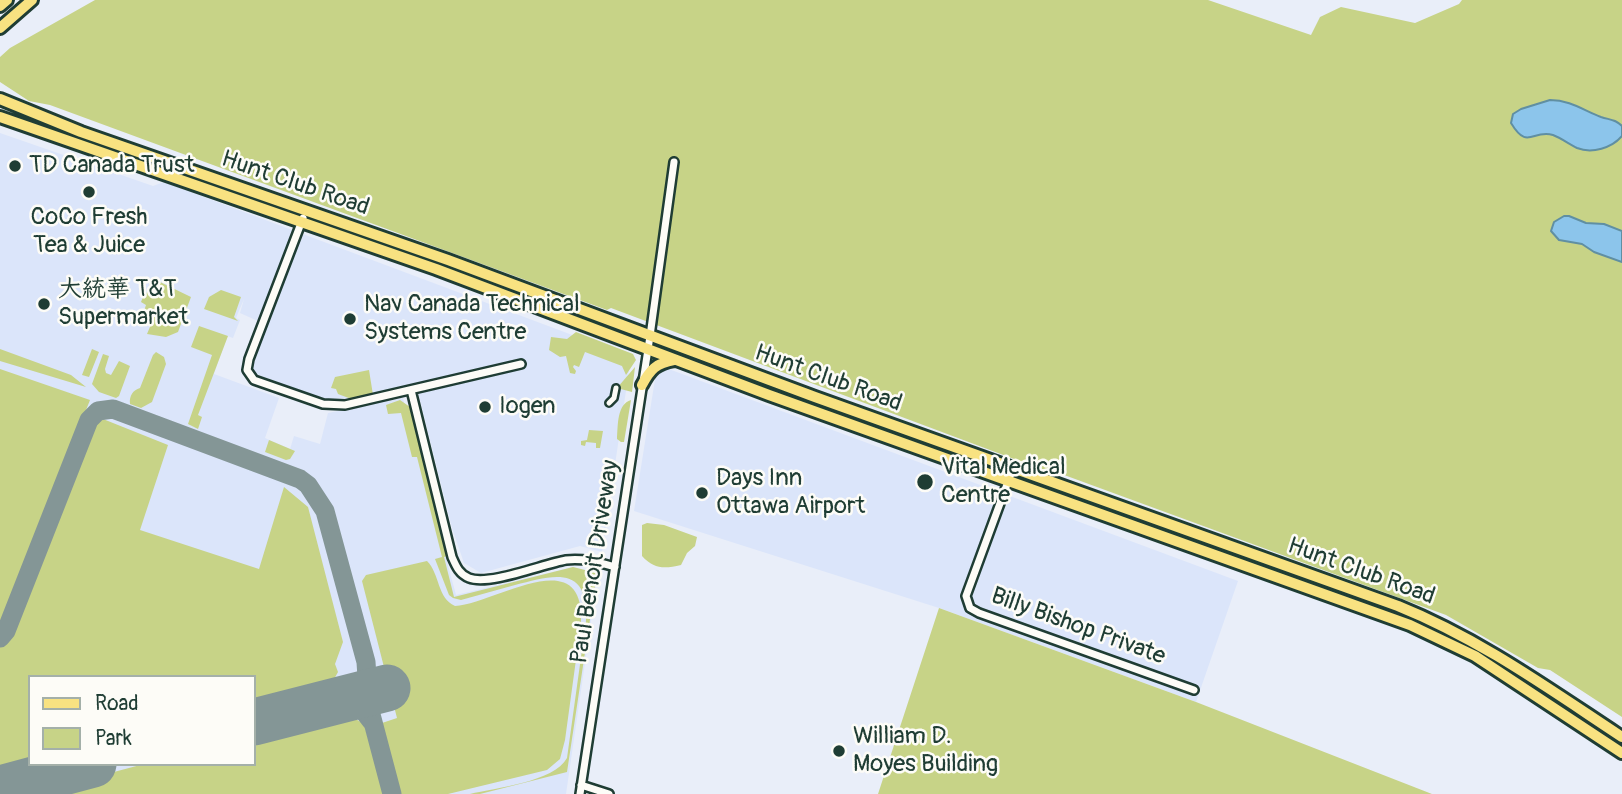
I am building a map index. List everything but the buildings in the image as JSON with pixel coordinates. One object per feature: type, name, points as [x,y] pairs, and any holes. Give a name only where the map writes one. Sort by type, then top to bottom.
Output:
[{"type":"main road","points":[[0,6],[8,0]]},
{"type":"main road","points":[[0,28],[32,0]]},
{"type":"main road","name":"Hunt Club Road","points":[[1,99],[81,132],[306,209],[1432,620],[1498,655],[1622,737]]},
{"type":"main road","name":"Hunt Club Road","points":[[0,117],[481,286],[1008,481],[1428,632],[1486,663],[1622,753]]},
{"type":"main road","points":[[150,169],[154,157]]},
{"type":"main road","points":[[642,385],[658,364],[677,360]]},
{"type":"street","name":"Paul Benoit Driveway","points":[[580,790],[674,162]]},
{"type":"street","points":[[306,209],[248,359],[246,366],[249,376],[254,380],[331,405],[358,403],[521,364]]},
{"type":"street","points":[[411,390],[452,557],[459,571],[470,578],[484,580],[567,560],[587,559],[614,567]]},
{"type":"street","points":[[609,403],[617,392]]},
{"type":"street","name":"Billy Bishop Private","points":[[1013,468],[966,596],[970,608],[1194,690]]},
{"type":"street","points":[[580,790],[609,794]]},
{"type":"shaded area","points":[[0,133],[153,186],[164,182],[631,357],[602,552],[580,546],[481,573],[464,563],[452,528],[416,384],[356,398],[329,399],[315,397],[251,372],[267,325],[240,313],[244,299],[236,318],[240,320],[233,338],[227,336],[214,374],[279,398],[265,438],[290,449],[294,436],[320,444],[328,413],[403,398],[456,595],[573,567],[598,573],[566,794],[0,794]]},
{"type":"shaded area","points":[[666,368],[1238,581],[1196,702],[939,608],[634,511],[656,373]]},
{"type":"green space","points":[[95,0],[1208,0],[1311,35],[1320,17],[1341,7],[1415,23],[1459,4],[1462,0],[1622,0],[1622,717],[1550,670],[1538,668],[1446,615],[1056,472],[1054,474],[611,308],[607,310],[50,105],[29,101],[0,82],[0,57],[10,48]]},
{"type":"green space","points":[[160,282],[191,297],[178,332],[166,337],[147,334],[152,322],[141,320],[146,305],[141,302],[143,297],[150,284],[157,286]]},
{"type":"green space","points":[[221,290],[241,297],[234,317],[238,321],[204,309],[209,297]]},
{"type":"green space","points":[[199,326],[228,336],[198,415],[202,417],[198,429],[188,424],[212,355],[191,347]]},
{"type":"green space","points":[[576,332],[633,354],[636,360],[626,375],[622,366],[585,352],[579,367],[573,367],[575,374],[570,373],[566,356],[560,357],[549,350],[551,337],[567,339]]},
{"type":"green space","points":[[0,349],[71,375],[86,387],[0,361]]},
{"type":"green space","points":[[92,349],[99,352],[89,377],[82,375]]},
{"type":"green space","points":[[156,352],[164,357],[166,364],[152,402],[141,408],[130,404],[131,396],[140,388]]},
{"type":"green space","points":[[103,354],[109,356],[106,373],[111,375],[119,361],[130,366],[116,398],[99,392],[92,384]]},
{"type":"green space","points":[[635,367],[632,392],[617,388]]},
{"type":"green space","points":[[0,369],[90,400],[0,628]]},
{"type":"green space","points":[[369,370],[373,395],[354,400],[331,388],[335,377]]},
{"type":"green space","points":[[400,400],[410,407],[447,556],[444,557],[454,597],[573,567],[597,573],[567,772],[480,794],[470,794],[537,778],[550,773],[567,758],[586,621],[585,603],[582,590],[575,582],[555,577],[529,581],[461,600],[449,595],[435,559],[442,557],[417,457],[412,457],[401,413],[388,414],[386,405]]},
{"type":"green space","points":[[631,400],[624,442],[621,442],[617,439],[619,416],[626,402]]},
{"type":"green space","points":[[103,419],[168,445],[140,530],[259,569],[284,487],[308,507],[343,642],[335,664],[338,672],[328,690],[256,708],[256,675],[28,675],[28,766],[33,766],[0,775],[0,645],[7,643],[94,424]]},
{"type":"green space","points":[[589,430],[603,431],[600,448],[596,448],[596,443],[586,442],[585,446],[581,445],[581,441],[587,440]]},
{"type":"green space","points":[[269,440],[295,451],[290,459],[265,452]]},
{"type":"green space","points":[[642,525],[664,525],[697,537],[695,546],[687,553],[681,565],[660,567],[642,556]]},
{"type":"green space","points":[[427,561],[445,597],[455,606],[534,583],[553,581],[569,585],[578,598],[581,623],[565,740],[560,759],[547,770],[448,794],[399,794],[382,723],[397,718],[362,581],[366,575]]},
{"type":"green space","points":[[939,608],[1196,702],[1432,794],[878,794]]},
{"type":"green space","points":[[344,712],[364,724],[384,794],[31,794],[136,766],[256,766],[256,734]]},
{"type":"water","points":[[1550,100],[1570,104],[1615,121],[1622,126],[1622,136],[1607,147],[1583,150],[1553,135],[1526,138],[1522,136],[1511,123],[1513,114]]},
{"type":"water","points":[[1564,216],[1586,223],[1604,224],[1622,231],[1622,262],[1594,252],[1582,244],[1559,240],[1551,231],[1554,222]]},
{"type":"taxiway","points":[[0,638],[6,631],[89,420],[98,411],[113,409],[300,479],[308,485],[325,511],[366,662],[369,707],[392,794]]},
{"type":"taxiway","points":[[269,720],[345,702],[361,708],[372,722]]},
{"type":"runway","points":[[256,721],[387,688]]},
{"type":"runway","points":[[0,789],[86,766]]},
{"type":"place","name":"TD Canada Trust","points":[[15,166]]},
{"type":"place","name":"CoCo Fresh Tea & Juice","points":[[89,192]]},
{"type":"place","name":"大統華 T&T Supermarket","points":[[44,304]]},
{"type":"place","name":"Nav Canada Technical Systems Centre","points":[[350,319]]},
{"type":"place","name":"Iogen","points":[[485,407]]},
{"type":"place","name":"Vital Medical Centre","points":[[925,482]]},
{"type":"place","name":"Days Inn Ottawa Airport","points":[[702,493]]},
{"type":"place","name":"William D. Moyes Building","points":[[839,751]]}]
